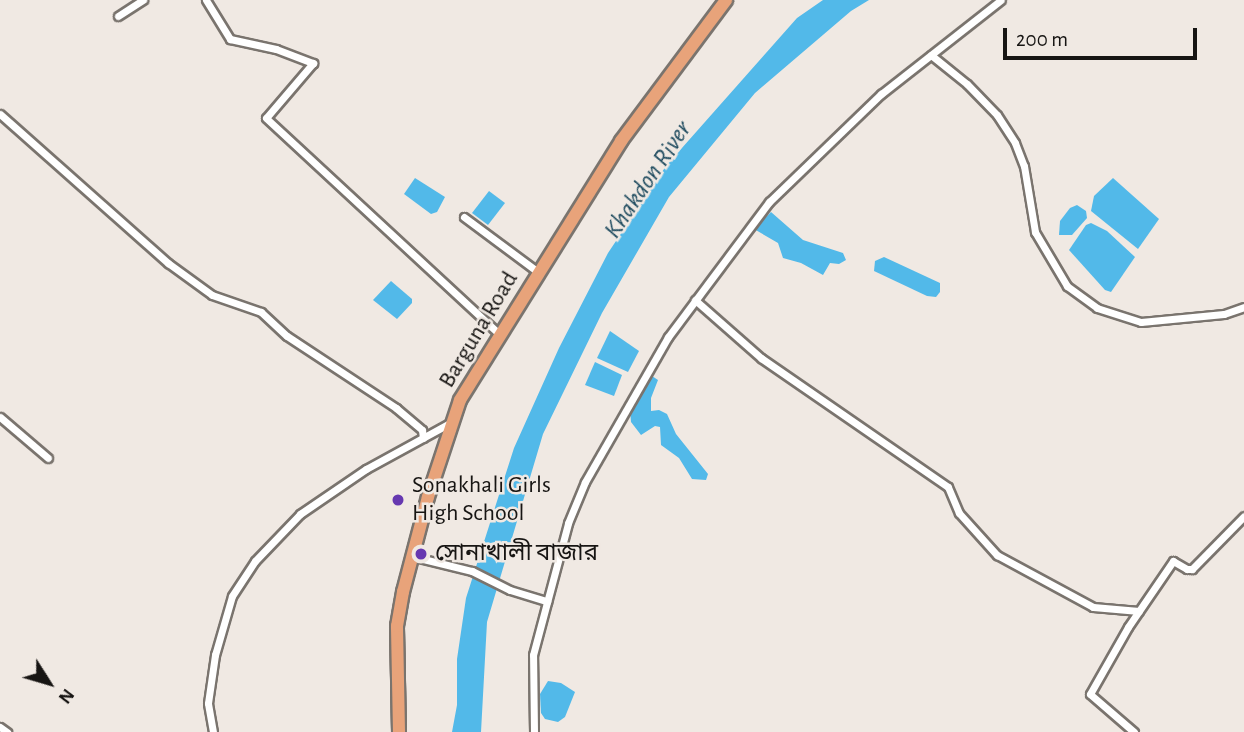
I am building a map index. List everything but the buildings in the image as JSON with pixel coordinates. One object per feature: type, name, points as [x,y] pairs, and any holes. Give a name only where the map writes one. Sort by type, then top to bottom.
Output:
[{"type":"main road","name":"Barguna Road","points":[[399,732],[397,626],[411,556],[450,423],[472,377],[621,141],[726,0]]},
{"type":"street","points":[[118,16],[143,0]]},
{"type":"street","points":[[206,0],[230,39],[276,49],[313,63],[267,118],[499,334]]},
{"type":"street","points":[[534,732],[534,685],[531,673],[568,523],[585,482],[668,337],[769,202],[881,93],[1001,0]]},
{"type":"street","points":[[931,55],[967,84],[997,115],[1015,143],[1024,166],[1035,232],[1067,286],[1097,308],[1141,322],[1224,314],[1244,307]]},
{"type":"street","points":[[0,114],[168,263],[212,295],[261,312],[287,336],[396,408],[422,430],[423,438]]},
{"type":"street","points":[[464,217],[538,272]]},
{"type":"street","points":[[695,300],[761,358],[948,487],[959,513],[997,555],[1093,607],[1139,611]]},
{"type":"street","points":[[0,417],[48,458]]},
{"type":"street","points":[[213,732],[208,703],[215,655],[232,596],[255,561],[300,514],[366,469],[450,423]]},
{"type":"street","points":[[1134,732],[1090,694],[1172,561],[1190,570],[1244,516]]},
{"type":"street","points":[[411,556],[472,572],[502,586],[547,601]]},
{"type":"street","points":[[0,727],[7,732]]},
{"type":"water","points":[[823,0],[869,0],[851,11],[755,93],[669,197],[602,313],[543,434],[487,622],[481,732],[452,732],[457,705],[457,659],[466,598],[514,448],[559,348],[608,253],[666,166],[797,18]]},
{"type":"water","points":[[415,178],[445,197],[437,212],[431,214],[404,194]]},
{"type":"water","points":[[1113,178],[1159,219],[1138,249],[1091,211],[1094,196]]},
{"type":"water","points":[[489,191],[505,203],[488,225],[472,213]]},
{"type":"water","points":[[1077,205],[1086,211],[1087,218],[1072,235],[1059,235],[1060,221],[1070,208]]},
{"type":"water","points":[[771,212],[803,240],[843,253],[846,260],[839,264],[830,263],[823,275],[801,263],[783,258],[778,243],[754,229]]},
{"type":"water","points":[[1091,223],[1107,231],[1135,257],[1111,292],[1105,290],[1069,250],[1086,225]]},
{"type":"water","points":[[884,257],[940,283],[940,292],[936,297],[927,296],[874,271],[875,261]]},
{"type":"water","points":[[391,281],[412,299],[412,303],[397,319],[373,300]]},
{"type":"water","points":[[610,331],[639,351],[628,372],[597,358]]},
{"type":"water","points":[[595,362],[622,375],[614,396],[585,385]]},
{"type":"water","points":[[652,376],[658,380],[651,398],[651,411],[659,410],[667,414],[676,434],[708,474],[706,480],[692,479],[679,458],[661,445],[660,427],[655,426],[641,435],[631,422],[630,409]]},
{"type":"water","points":[[548,681],[561,683],[575,692],[565,717],[558,722],[545,719],[541,713],[540,694]]},
{"type":"place","name":"Sonakhali Girls High School","points":[[398,500]]},
{"type":"place","name":"সোনাখালী বাজার","points":[[421,554]]},
{"type":"water label","name":"Khakdon River","points":[[648,180]]}]
